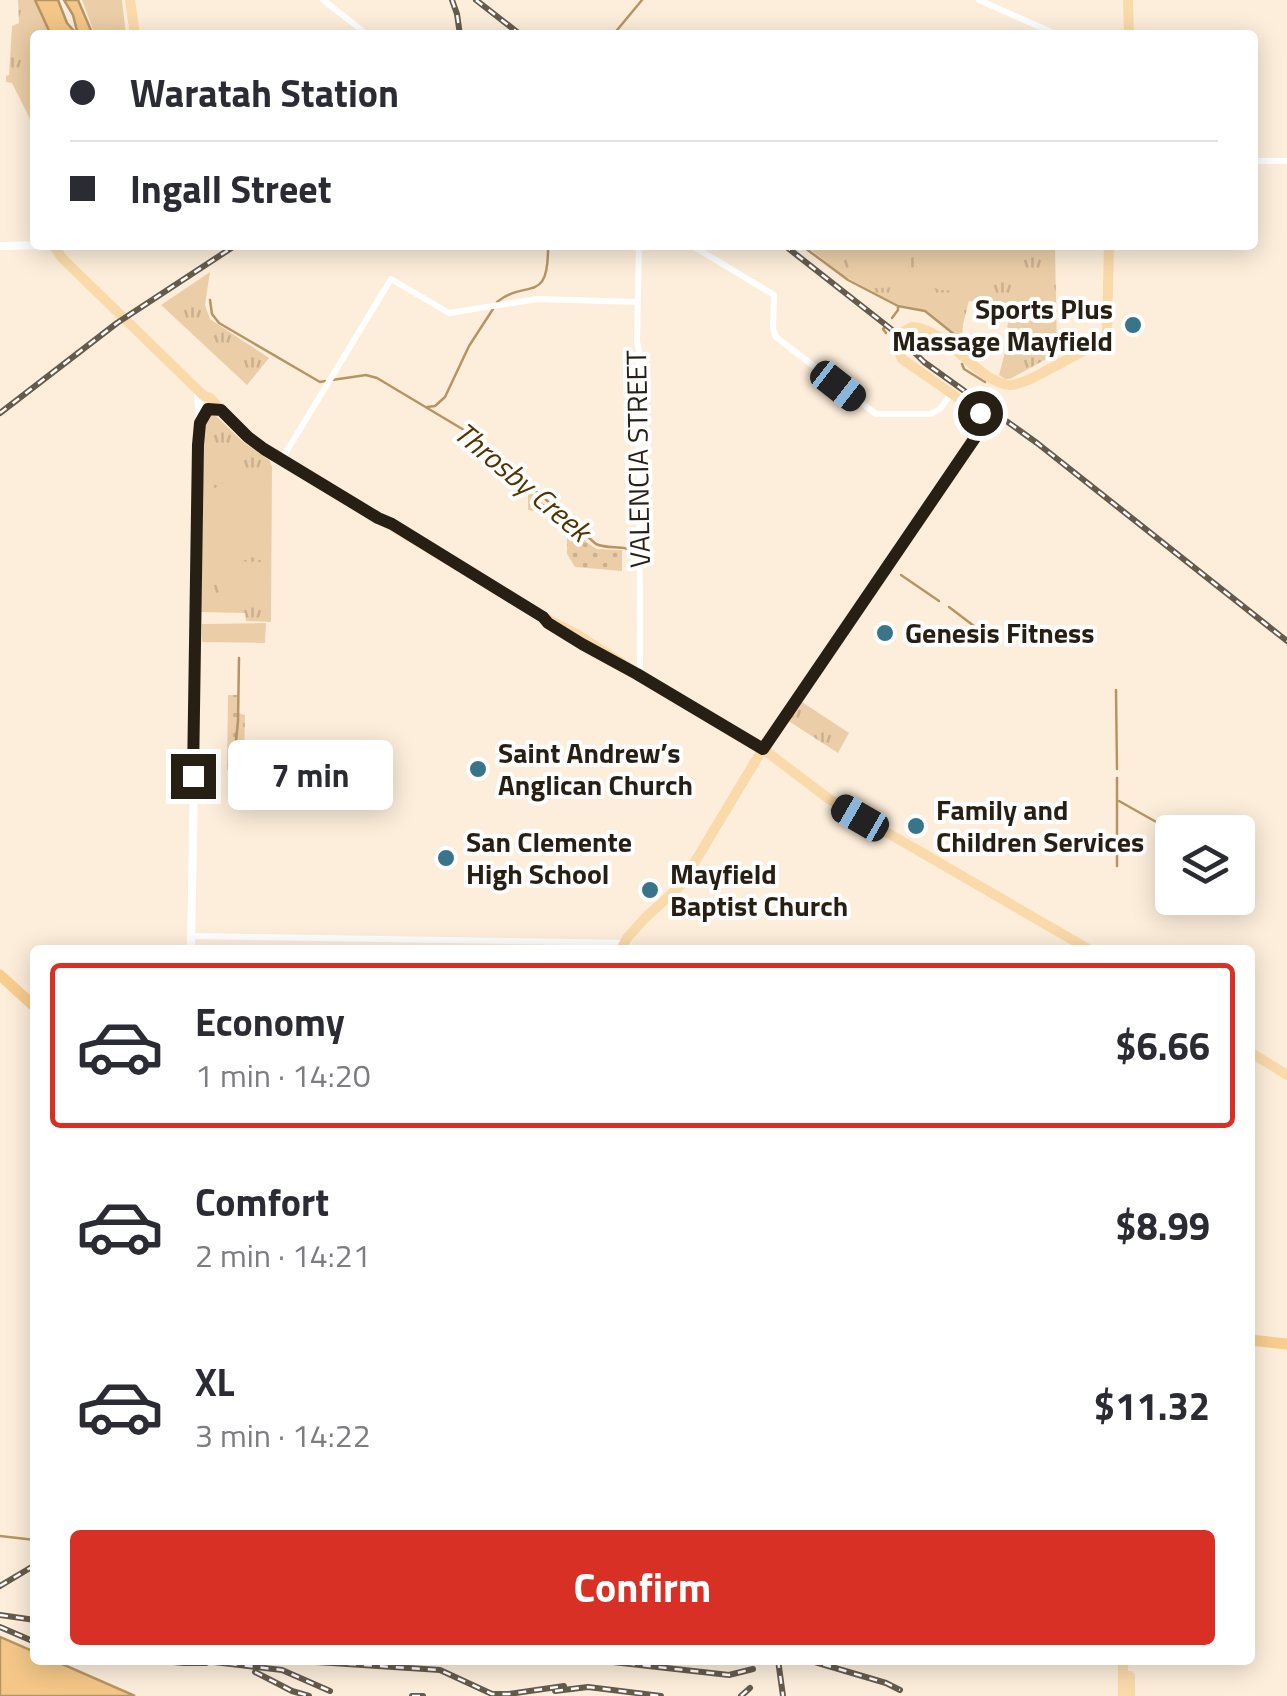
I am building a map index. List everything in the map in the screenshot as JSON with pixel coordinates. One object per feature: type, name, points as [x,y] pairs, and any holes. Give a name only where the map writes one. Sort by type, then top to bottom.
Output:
[{"type":"highway","points":[[0,975],[30,1005]]},
{"type":"highway","points":[[0,983],[30,1006]]},
{"type":"highway","points":[[1255,1338],[1287,1341]]},
{"type":"main road","points":[[130,0],[133,30]]},
{"type":"main road","points":[[1126,0],[1127,30]]},
{"type":"main road","points":[[0,246],[30,245]]},
{"type":"main road","points":[[59,250],[204,396],[248,437],[281,460],[582,644],[763,749],[828,799],[1081,945]]},
{"type":"main road","points":[[625,943],[681,885],[763,749],[983,426],[980,413],[904,361],[896,344],[901,333],[912,326],[926,329],[998,383],[1016,389],[1107,334],[1109,250]]},
{"type":"main road","points":[[132,323],[196,379],[208,392],[208,399]]},
{"type":"main road","points":[[998,383],[1017,384],[1061,363]]},
{"type":"main road","points":[[198,389],[201,416]]},
{"type":"main road","points":[[191,945],[196,534],[201,416],[203,403],[208,399]]},
{"type":"main road","points":[[201,416],[208,409],[221,410]]},
{"type":"main road","points":[[1255,1055],[1287,1075]]},
{"type":"main road","points":[[1126,1696],[1127,1665]]},
{"type":"street","points":[[323,0],[362,30]]},
{"type":"street","points":[[979,0],[1047,30]]},
{"type":"street","points":[[1258,161],[1287,161]]},
{"type":"street","name":"VALENCIA STREET","points":[[637,674],[639,250]]},
{"type":"street","points":[[699,250],[774,295],[776,337],[878,414],[929,414],[939,410],[951,394]]},
{"type":"street","points":[[281,460],[390,279],[449,313],[538,299],[637,302]]},
{"type":"street","points":[[191,936],[625,943]]},
{"type":"street","points":[[591,940],[625,943]]},
{"type":"green space","points":[[18,0],[34,0],[49,30],[30,30],[30,119],[12,83],[6,82],[12,26],[19,23]]},
{"type":"green space","points":[[82,0],[122,0],[125,30],[93,30]]},
{"type":"green space","points":[[811,250],[1055,250],[1057,353],[1005,379],[999,375],[1011,329],[1007,327],[1012,308],[969,301],[962,339],[925,310],[896,304],[844,276]]},
{"type":"green space","points":[[847,250],[908,250],[909,287],[874,288],[873,277],[852,268]]},
{"type":"green space","points":[[915,250],[985,250],[976,277],[950,290],[936,289],[925,281],[917,266]]},
{"type":"green space","points":[[210,272],[205,305],[210,319],[269,358],[247,385],[161,305]]},
{"type":"green space","points":[[210,410],[270,461],[272,467],[271,622],[246,621],[245,613],[199,612],[202,436]]},
{"type":"green space","points":[[230,479],[254,485],[264,504],[265,536],[260,547],[250,553],[226,554],[207,540],[210,496]]},
{"type":"green space","points":[[528,490],[589,544],[597,549],[622,550],[622,571],[575,567],[567,554],[567,536],[552,514],[528,510]]},
{"type":"green space","points":[[225,561],[269,562],[269,604],[225,609],[225,598],[219,598],[220,568],[225,568]]},
{"type":"green space","points":[[266,623],[265,643],[202,642],[202,624]]},
{"type":"green space","points":[[228,695],[238,695],[239,713],[245,715],[244,762],[235,762],[236,771],[227,770]]},
{"type":"green space","points":[[799,702],[849,733],[838,753],[787,720]]},
{"type":"shaded area","points":[[35,0],[58,0],[73,30],[49,30]]},
{"type":"shaded area","points":[[64,0],[78,0],[91,30],[77,30]]},
{"type":"shaded area","points":[[0,1637],[30,1650],[30,1665],[64,1665],[135,1696],[0,1696]]},
{"type":"waterway","points":[[617,30],[642,0]]},
{"type":"waterway","points":[[497,302],[540,284],[545,276],[548,250]]},
{"type":"waterway","points":[[808,250],[848,280],[898,306],[925,311],[960,339],[963,347]]},
{"type":"waterway","name":"Throsby Creek","points":[[210,300],[212,314],[219,323],[320,382],[325,381]]},
{"type":"waterway","points":[[892,318],[898,307]]},
{"type":"waterway","points":[[427,407],[435,406],[445,397],[469,346],[493,309]]},
{"type":"waterway","points":[[885,327],[886,333]]},
{"type":"waterway","points":[[962,364],[985,382]]},
{"type":"waterway","name":"Throsby Creek","points":[[332,380],[366,375],[377,378],[474,436],[596,544],[636,553]]},
{"type":"waterway","points":[[901,575],[939,601]]},
{"type":"waterway","points":[[949,607],[974,626]]},
{"type":"waterway","points":[[233,770],[239,658]]},
{"type":"waterway","points":[[1116,690],[1117,769]]},
{"type":"waterway","points":[[1117,778],[1117,866]]},
{"type":"waterway","points":[[231,802],[232,783]]},
{"type":"waterway","points":[[1119,801],[1155,821]]},
{"type":"waterway","points":[[0,1536],[30,1539]]},
{"type":"railway","points":[[452,0],[459,30]]},
{"type":"railway","points":[[476,0],[515,30]]},
{"type":"railway","points":[[0,413],[117,323],[228,250]]},
{"type":"railway","points":[[790,250],[891,329],[924,362],[1037,443],[1287,641]]},
{"type":"railway","points":[[0,1586],[30,1568]]},
{"type":"railway","points":[[0,1615],[30,1619]]},
{"type":"railway","points":[[0,1627],[30,1640]]},
{"type":"railway","points":[[240,1665],[282,1670],[330,1691]]},
{"type":"railway","points":[[362,1665],[440,1670],[492,1694],[564,1686]]},
{"type":"railway","points":[[640,1665],[729,1675],[753,1669]]},
{"type":"railway","points":[[779,1665],[783,1696]]},
{"type":"railway","points":[[825,1665],[900,1690]]},
{"type":"railway","points":[[255,1672],[309,1696]]},
{"type":"railway","points":[[555,1691],[588,1687],[661,1696]]},
{"type":"railway","points":[[741,1696],[750,1688]]},
{"type":"railway","points":[[412,1696],[423,1696]]},
{"type":"place","name":"Sports Plus Massage Mayfield","points":[[1133,325]]},
{"type":"place","name":"Genesis Fitness","points":[[885,633]]},
{"type":"place","name":"Saint Andrew’s Anglican Church","points":[[478,769]]},
{"type":"place","name":"Family and Children Services","points":[[916,826]]},
{"type":"place","name":"San Clemente High School","points":[[446,858]]},
{"type":"place","name":"Mayfield Baptist Church","points":[[650,890]]},
{"type":"route","points":[[193,776],[198,445],[200,423],[208,409],[221,410],[264,449],[582,644],[763,749],[983,426],[980,413]]}]
